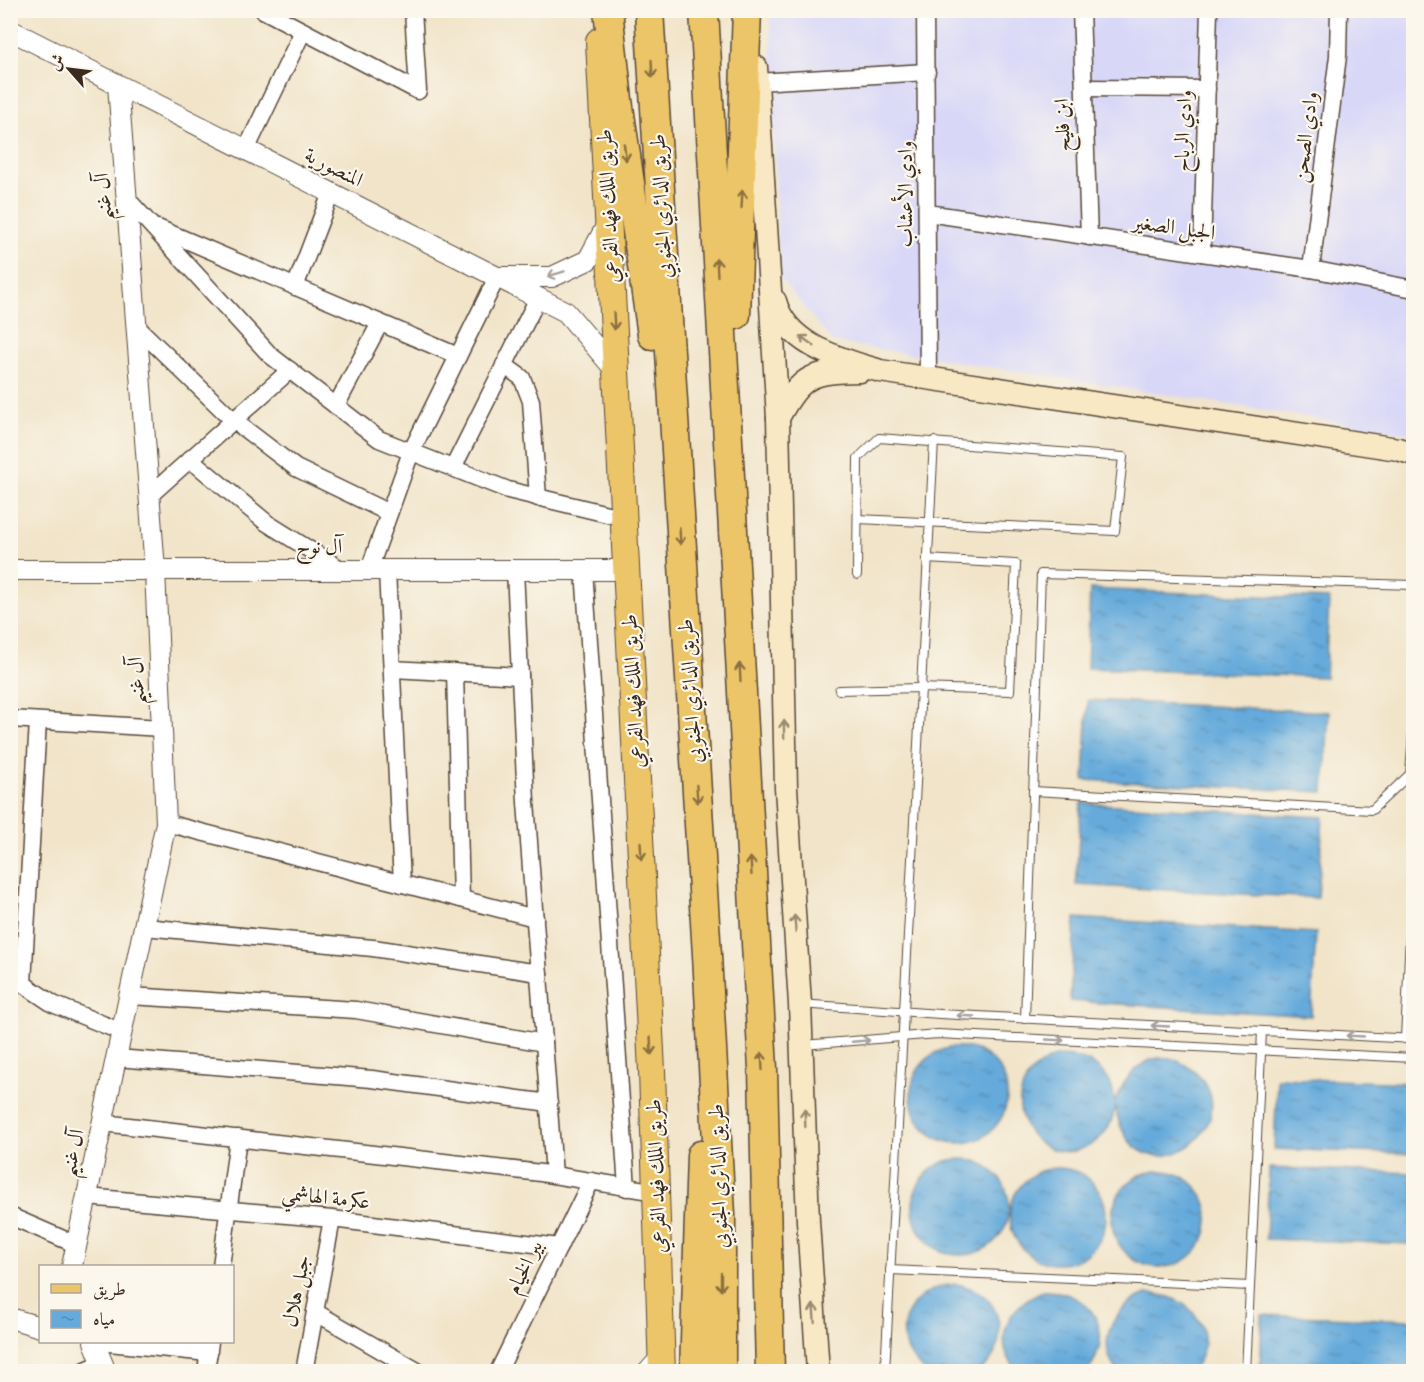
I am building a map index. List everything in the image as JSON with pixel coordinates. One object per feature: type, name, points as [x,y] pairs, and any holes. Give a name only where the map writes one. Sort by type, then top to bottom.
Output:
[{"type":"highway","points":[[608,10],[644,287],[678,490]]},
{"type":"highway","name":"طريق الدائري الجنوبي","points":[[649,10],[721,1215],[721,1371]]},
{"type":"highway","points":[[704,10],[763,1069],[770,1371]]},
{"type":"highway","points":[[732,530],[735,327],[743,184],[747,10]]},
{"type":"highway","points":[[694,1371],[707,955]]},
{"type":"highway","points":[[765,1157],[787,1371]]},
{"type":"main road","name":"طريق الملك فهد الفرعي","points":[[598,10],[657,1192],[661,1360]]},
{"type":"main road","points":[[752,10],[778,418],[786,788],[800,1004],[808,1221],[818,1371]]},
{"type":"main road","points":[[771,285],[779,316],[809,343],[827,354],[880,371]]},
{"type":"main road","points":[[778,418],[788,399],[803,383],[822,372],[880,371],[1408,450]]},
{"type":"street","points":[[263,10],[418,91],[413,10]]},
{"type":"street","name":"وادي الأعشاب","points":[[925,10],[928,378]]},
{"type":"street","name":"ابن فليح","points":[[1081,10],[1089,237]]},
{"type":"street","name":"وادي الرباح","points":[[1202,253],[1209,10]]},
{"type":"street","name":"وادي الصحن","points":[[1311,269],[1338,56],[1338,10]]},
{"type":"street","name":"المنصورية","points":[[10,30],[566,312],[616,372]]},
{"type":"street","points":[[246,150],[303,31]]},
{"type":"street","points":[[757,82],[927,72]]},
{"type":"street","name":"آل غنيم","points":[[72,1265],[166,823],[155,570],[118,85]]},
{"type":"street","points":[[1084,88],[1207,89]]},
{"type":"street","points":[[295,287],[331,193]]},
{"type":"street","points":[[127,199],[270,355],[379,440],[508,490],[624,518]]},
{"type":"street","name":"الجبل الصغير","points":[[927,213],[1311,269],[1413,289]]},
{"type":"street","points":[[402,884],[392,669],[378,570],[389,513],[411,452],[497,277],[552,277],[588,260],[609,221]]},
{"type":"street","points":[[152,226],[458,356]]},
{"type":"street","points":[[453,468],[538,297]]},
{"type":"street","points":[[336,406],[380,323]]},
{"type":"street","points":[[136,327],[233,420],[296,468],[389,513]]},
{"type":"street","points":[[504,366],[522,378],[531,402],[538,498]]},
{"type":"street","points":[[149,496],[290,370]]},
{"type":"street","points":[[190,459],[267,523],[342,570]]},
{"type":"street","name":"آل نوح","points":[[10,570],[627,570]]},
{"type":"street","points":[[515,570],[535,918],[554,1175]]},
{"type":"street","points":[[584,570],[627,1188]]},
{"type":"street","points":[[392,669],[520,676]]},
{"type":"street","points":[[455,672],[461,899]]},
{"type":"street","points":[[10,719],[162,728]]},
{"type":"street","points":[[38,721],[17,979],[53,1004],[122,1032]]},
{"type":"street","points":[[166,823],[535,918]]},
{"type":"street","points":[[144,927],[373,948],[539,973]]},
{"type":"street","points":[[130,996],[356,1010],[544,1043]]},
{"type":"street","points":[[117,1058],[372,1079],[549,1103]]},
{"type":"street","points":[[103,1123],[554,1175],[657,1192]]},
{"type":"street","points":[[221,1265],[238,1138]]},
{"type":"street","name":"بير الخيام","points":[[498,1371],[591,1181]]},
{"type":"street","name":"عكرمة الهاشمي","points":[[87,1197],[332,1219],[559,1247]]},
{"type":"street","points":[[10,1216],[77,1245]]},
{"type":"street","name":"جبل هلال","points":[[304,1371],[332,1219]]},
{"type":"street","points":[[315,1312],[419,1371]]},
{"type":"street","points":[[10,1318],[39,1327]]},
{"type":"street","points":[[81,1371],[104,1367],[95,1343]]},
{"type":"street","points":[[136,1343],[210,1347],[206,1371]]},
{"type":"lane","points":[[857,575],[858,458],[879,438],[1123,457],[1115,531],[858,519]]},
{"type":"lane","points":[[885,1371],[919,688],[934,441]]},
{"type":"lane","points":[[839,690],[919,688],[1010,691],[1016,564],[926,559]]},
{"type":"lane","points":[[1025,1019],[1041,573],[1413,585]]},
{"type":"lane","points":[[1033,791],[1372,810],[1412,776],[1413,719]]},
{"type":"lane","points":[[800,1004],[1025,1019],[1409,1039],[1413,850]]},
{"type":"lane","points":[[1246,1371],[1262,1031]]},
{"type":"lane","points":[[802,1046],[938,1034],[1413,1058]]},
{"type":"lane","points":[[890,1270],[1250,1286]]},
{"type":"lane","points":[[640,1371],[661,1360]]},
{"type":"shaded area","points":[[770,11],[1413,11],[1413,434],[833,342],[779,277]]},
{"type":"water","points":[[1090,589],[1329,599],[1325,677],[1087,668]]},
{"type":"water","points":[[1088,700],[1329,712],[1324,792],[1084,780]]},
{"type":"water","points":[[1081,803],[1323,817],[1318,898],[1076,885]]},
{"type":"water","points":[[1075,918],[1316,933],[1311,1016],[1070,1001]]},
{"type":"water","points":[[959,1047],[977,1051],[993,1061],[1003,1077],[1007,1095],[1003,1113],[993,1129],[977,1139],[959,1143],[941,1139],[925,1129],[915,1113],[911,1095],[915,1077],[925,1061],[941,1051]]},
{"type":"water","points":[[1057,1056],[1079,1058],[1097,1067],[1109,1082],[1115,1103],[1126,1081],[1142,1065],[1163,1058],[1175,1060],[1187,1066],[1207,1087],[1211,1110],[1204,1131],[1188,1147],[1167,1155],[1146,1153],[1127,1138],[1115,1106],[1108,1128],[1092,1144],[1071,1151],[1051,1149],[1035,1139],[1025,1124],[1020,1106],[1023,1087],[1035,1070]]},
{"type":"water","points":[[1277,1078],[1413,1083],[1413,1154],[1274,1149]]},
{"type":"water","points":[[961,1159],[979,1163],[995,1173],[1005,1189],[1009,1207],[1005,1225],[995,1241],[979,1251],[961,1255],[943,1251],[927,1241],[917,1225],[913,1207],[917,1189],[927,1173],[943,1163]]},
{"type":"water","points":[[1058,1168],[1076,1172],[1092,1182],[1102,1198],[1106,1216],[1102,1234],[1092,1250],[1076,1260],[1058,1264],[1040,1260],[1024,1250],[1014,1234],[1010,1216],[1014,1198],[1024,1182],[1040,1172]]},
{"type":"water","points":[[1269,1168],[1413,1173],[1413,1244],[1266,1239]]},
{"type":"water","points":[[1160,1171],[1178,1175],[1194,1185],[1204,1201],[1208,1219],[1204,1237],[1194,1253],[1178,1263],[1160,1267],[1142,1263],[1126,1253],[1116,1237],[1112,1219],[1116,1201],[1126,1185],[1142,1175]]},
{"type":"water","points":[[957,1284],[978,1292],[991,1304],[999,1325],[997,1346],[987,1364],[978,1371],[925,1371],[912,1358],[905,1344],[904,1329],[907,1316],[914,1304],[925,1294],[940,1287]]},
{"type":"water","points":[[1043,1291],[1060,1292],[1074,1297],[1086,1305],[1095,1316],[1100,1328],[1100,1342],[1096,1357],[1087,1371],[1018,1371],[1009,1359],[1004,1336],[1007,1325],[1021,1305]]},
{"type":"water","points":[[1146,1294],[1162,1295],[1176,1300],[1188,1307],[1197,1318],[1203,1329],[1204,1343],[1201,1357],[1192,1371],[1118,1372],[1111,1361],[1107,1349],[1111,1326],[1125,1307]]},
{"type":"water","points":[[1262,1315],[1413,1320],[1413,1371],[1260,1371]]}]
